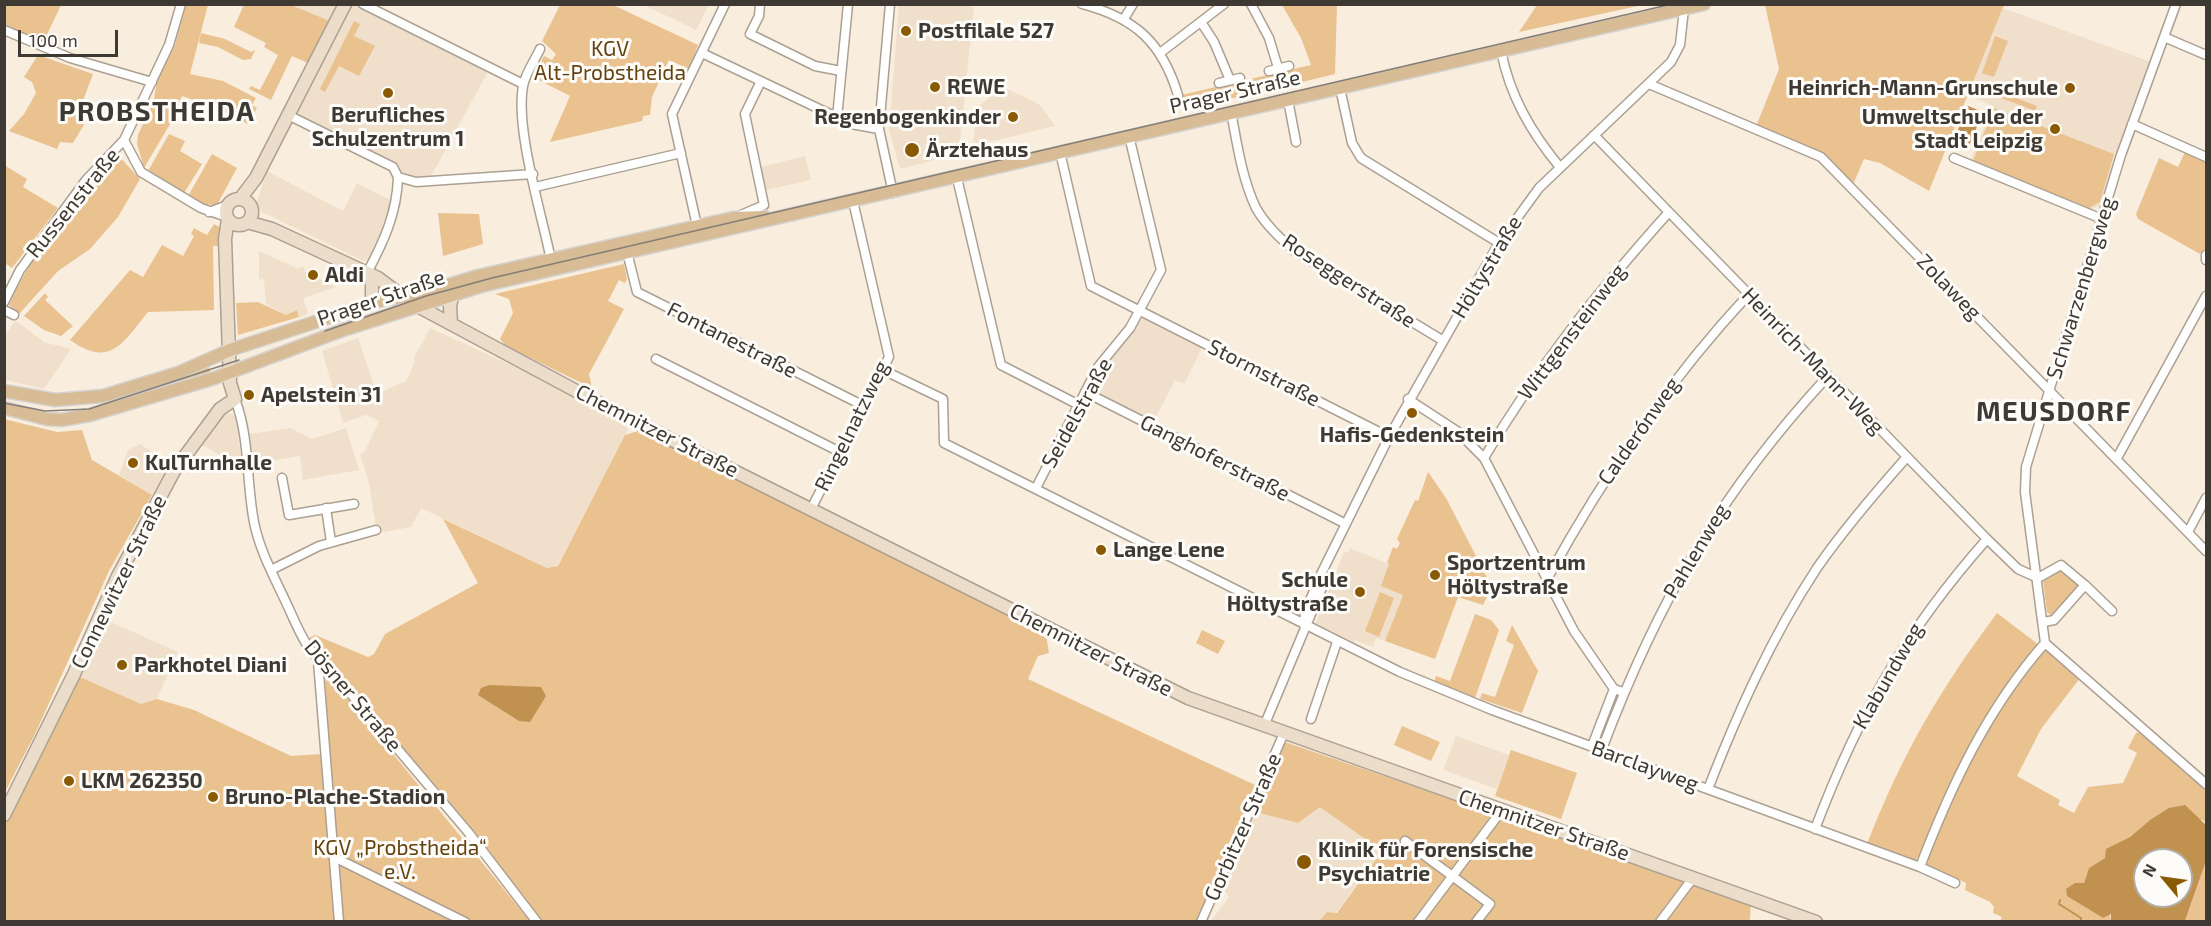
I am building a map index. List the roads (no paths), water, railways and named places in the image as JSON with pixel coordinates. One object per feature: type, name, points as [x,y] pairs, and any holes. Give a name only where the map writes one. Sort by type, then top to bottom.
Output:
[{"type":"main road","points":[[235,399],[230,383],[225,239],[345,4]]},
{"type":"main road","name":"Prager Straße","points":[[4,391],[55,400],[103,396],[416,306],[453,293],[1704,4]]},
{"type":"main road","name":"Chemnitzer Straße","points":[[239,213],[369,274],[416,306],[622,416],[1168,688],[1264,726],[1816,921]]},
{"type":"main road","name":"Prager Straße","points":[[4,408],[47,419],[75,418],[163,395],[230,360],[372,302],[419,294],[478,276],[733,218],[775,218]]},
{"type":"main road","points":[[369,274],[372,302]]},
{"type":"main road","points":[[451,324],[450,306],[453,293]]},
{"type":"main road","name":"Connewitzer Straße","points":[[4,815],[56,712],[118,576],[174,471],[220,410],[235,399]]},
{"type":"street","name":"Russenstraße","points":[[5,299],[20,270],[86,180],[124,140],[169,45],[181,4]]},
{"type":"street","points":[[363,4],[523,84]]},
{"type":"street","points":[[698,226],[672,114],[725,4]]},
{"type":"street","points":[[760,4],[759,16],[750,34],[815,66],[841,71]]},
{"type":"street","points":[[837,118],[848,4]]},
{"type":"street","points":[[890,4],[879,129],[892,193]]},
{"type":"street","points":[[1082,4],[1124,19],[1142,32],[1160,53],[1179,95]]},
{"type":"street","points":[[1124,19],[1132,4]]},
{"type":"street","points":[[1160,53],[1224,4]]},
{"type":"street","points":[[1251,4],[1269,39],[1279,70]]},
{"type":"street","name":"Schwarzenbergweg","points":[[2045,643],[2024,479],[2132,124],[2176,4]]},
{"type":"street","name":"Höltystraße","points":[[1264,726],[1304,625],[1325,580],[1329,560],[1408,399],[1442,340],[1499,243],[1527,202],[1559,166],[1666,69],[1677,52],[1684,23],[1684,7]]},
{"type":"street","points":[[1201,22],[1214,42],[1230,80]]},
{"type":"street","points":[[4,30],[70,58],[152,82]]},
{"type":"street","points":[[2164,37],[2206,55]]},
{"type":"street","points":[[540,49],[523,84],[522,117],[551,260]]},
{"type":"street","points":[[1501,51],[1507,76],[1523,115],[1559,166]]},
{"type":"street","points":[[702,53],[837,118],[858,127],[879,129]]},
{"type":"street","points":[[1269,71],[1289,66]]},
{"type":"street","points":[[1219,83],[1240,78]]},
{"type":"street","points":[[733,218],[764,205],[745,114],[761,81]]},
{"type":"street","name":"Zolaweg","points":[[1649,84],[1821,157],[2206,551]]},
{"type":"street","points":[[1340,88],[1352,143],[1360,158],[1499,243]]},
{"type":"street","points":[[1288,100],[1296,142]]},
{"type":"street","name":"Roseggerstraße","points":[[1232,112],[1252,198],[1272,230],[1293,250],[1442,340]]},
{"type":"street","points":[[288,115],[393,167],[398,177],[393,218],[369,274]]},
{"type":"street","points":[[2132,124],[2206,157]]},
{"type":"street","name":"Heinrich-Mann-Weg","points":[[1594,135],[1987,539],[2018,569],[2038,578]]},
{"type":"street","name":"Seidelstraße","points":[[1036,488],[1098,367],[1130,328],[1161,270],[1129,136]]},
{"type":"street","points":[[124,140],[141,172],[208,212],[239,213]]},
{"type":"street","name":"Stormstraße","points":[[1060,152],[1091,286],[1389,437]]},
{"type":"street","points":[[535,187],[681,153]]},
{"type":"street","points":[[1954,158],[2102,219]]},
{"type":"street","points":[[398,177],[428,182],[532,174]]},
{"type":"street","points":[[957,178],[1001,365],[1079,405]]},
{"type":"street","name":"Ringelnatzweg","points":[[811,509],[889,357],[853,201]]},
{"type":"street","name":"Wittgensteinweg","points":[[1484,458],[1538,371],[1575,321],[1669,212]]},
{"type":"street","name":"Fontanestraße","points":[[627,252],[637,291],[864,406]]},
{"type":"street","points":[[2206,255],[2206,260]]},
{"type":"street","name":"Calderónweg","points":[[1547,579],[1604,480],[1639,427],[1712,334],[1749,294]]},
{"type":"street","points":[[2117,459],[2206,296]]},
{"type":"street","points":[[4,310],[14,315]]},
{"type":"street","points":[[656,359],[840,452]]},
{"type":"street","name":"Barclayweg","points":[[883,370],[942,399],[944,442],[1337,642],[1431,685],[1920,867],[1955,884]]},
{"type":"street","name":"Pahlenweg","points":[[1602,749],[1623,692],[1660,611],[1699,542],[1756,460],[1828,376]]},
{"type":"street","name":"Ganghoferstraße","points":[[1085,392],[1346,524]]},
{"type":"street","name":"Dösner Straße","points":[[235,399],[242,419],[254,523],[262,553],[300,634],[318,661],[328,667],[468,832],[537,921]]},
{"type":"street","points":[[1408,399],[1457,430],[1484,458],[1574,630],[1614,689],[1623,692]]},
{"type":"street","points":[[1708,789],[1749,689],[1799,598],[1840,538],[1906,458]]},
{"type":"street","points":[[282,478],[289,515],[354,504]]},
{"type":"street","points":[[2188,532],[2206,498]]},
{"type":"street","points":[[326,508],[331,543]]},
{"type":"street","points":[[271,570],[331,543],[376,530]]},
{"type":"street","name":"Klabundweg","points":[[1815,829],[1862,716],[1893,661],[1925,613],[1987,539]]},
{"type":"street","points":[[2038,578],[2061,565],[2112,611]]},
{"type":"street","points":[[2044,622],[2054,620],[2085,585]]},
{"type":"street","points":[[1311,719],[1337,642]]},
{"type":"street","points":[[1920,867],[1958,774],[1981,732],[2024,668],[2045,643],[2206,784]]},
{"type":"street","points":[[318,661],[339,921]]},
{"type":"street","points":[[1592,746],[1614,689]]},
{"type":"street","name":"Gorbitzer Straße","points":[[1202,921],[1284,733]]},
{"type":"street","points":[[1418,921],[1502,810]]},
{"type":"street","points":[[1405,842],[1490,904],[1476,921]]},
{"type":"street","points":[[334,857],[465,921]]},
{"type":"street","points":[[1660,921],[1693,878]]},
{"type":"waterway","points":[[2060,900],[2059,904],[2081,918],[2081,922]]},
{"type":"tram line","points":[[325,331],[426,296],[492,278],[1672,4]]},
{"type":"tram line","points":[[4,403],[45,411],[89,409],[239,360]]},
{"type":"place","name":"Postfilale 527","points":[[906,31]]},
{"type":"place","name":"REWE","points":[[935,87]]},
{"type":"place","name":"Heinrich-Mann-Grunschule","points":[[2070,88]]},
{"type":"place","name":"Berufliches Schulzentrum 1","points":[[388,93]]},
{"type":"place","name":"Regenbogenkinder","points":[[1013,117]]},
{"type":"place","name":"Umweltschule der Stadt Leipzig","points":[[2055,129]]},
{"type":"place","name":"Ärztehaus","points":[[912,150]]},
{"type":"place","name":"Aldi","points":[[313,275]]},
{"type":"place","name":"Apelstein 31","points":[[249,395]]},
{"type":"place","name":"Hafis-Gedenkstein","points":[[1412,413]]},
{"type":"place","name":"KulTurnhalle","points":[[133,463]]},
{"type":"place","name":"Lange Lene","points":[[1101,550]]},
{"type":"place","name":"Sportzentrum Höltystraße","points":[[1435,575]]},
{"type":"place","name":"Schule Höltystraße","points":[[1360,592]]},
{"type":"place","name":"Parkhotel Diani","points":[[122,665]]},
{"type":"place","name":"LKM 262350","points":[[69,781]]},
{"type":"place","name":"Bruno-Plache-Stadion","points":[[213,797]]},
{"type":"place","name":"Klinik für Forensische Psychiatrie","points":[[1304,862]]},
{"type":"district","name":"PROBSTHEIDA","points":[[157,112]]},
{"type":"district","name":"MEUSDORF","points":[[2054,412]]},
{"type":"park label","name":"KGV Alt-Probstheida","points":[[610,61]]},
{"type":"park label","name":"KGV „Probstheida“ e.V.","points":[[400,860]]}]
